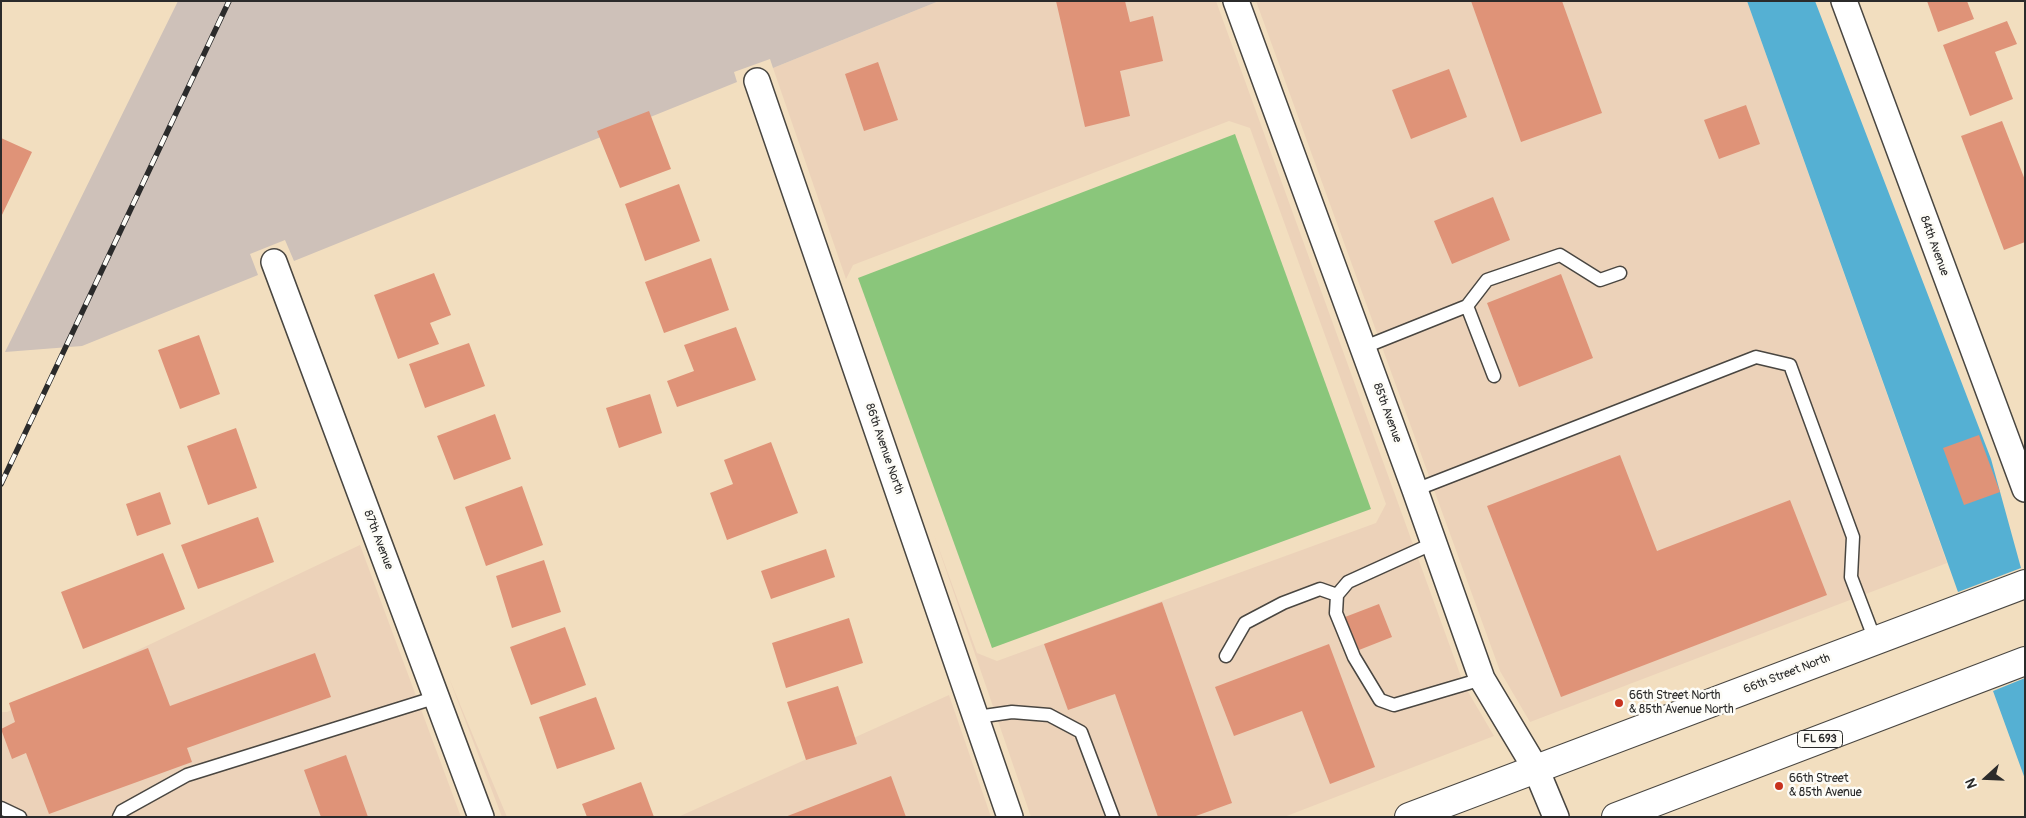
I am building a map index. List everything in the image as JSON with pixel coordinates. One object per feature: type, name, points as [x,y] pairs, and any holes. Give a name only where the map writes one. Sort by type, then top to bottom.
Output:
[{"type":"main road","name":"66th Street North","points":[[1409,817],[2025,584]]},
{"type":"main road","name":"FL 693","points":[[1616,817],[2025,661]]},
{"type":"street","name":"85th Avenue","points":[[1236,1],[1482,679],[1536,769],[1556,817]]},
{"type":"street","name":"84th Avenue","points":[[1844,1],[2018,455],[2025,489]]},
{"type":"street","name":"86th Avenue North","points":[[757,81],[1010,817]]},
{"type":"street","name":"87th Avenue","points":[[274,262],[482,817]]},
{"type":"lane","points":[[1362,348],[1467,306],[1487,280],[1560,255],[1600,280],[1620,272]]},
{"type":"lane","points":[[1467,306],[1494,376]]},
{"type":"lane","points":[[1415,490],[1756,357],[1790,365],[1853,537],[1851,577],[1875,640]]},
{"type":"lane","points":[[1434,543],[1348,582],[1338,595],[1336,612],[1354,657],[1380,700],[1394,705],[1482,679]]},
{"type":"lane","points":[[1226,656],[1245,624],[1282,603],[1320,589],[1338,595]]},
{"type":"lane","points":[[119,817],[122,812],[187,775],[437,696]]},
{"type":"lane","points":[[977,717],[1012,712],[1048,715],[1081,732],[1113,817]]},
{"type":"lane","points":[[1,808],[20,817]]},
{"type":"shaded area","points":[[178,1],[939,1],[773,68],[770,59],[734,72],[737,82],[294,261],[285,240],[250,254],[258,275],[82,346],[5,352]]},
{"type":"shaded area","points":[[939,1],[1216,1],[1464,685],[1494,736],[1284,817],[1031,817],[934,535],[977,653],[997,661],[1376,523],[1386,504],[1250,128],[1229,121],[853,265],[846,279],[773,68]]},
{"type":"shaded area","points":[[1256,1],[1747,1],[1947,563],[1530,722],[1500,671]]},
{"type":"shaded area","points":[[360,545],[461,817],[1,817],[1,712],[7,712]]},
{"type":"shaded area","points":[[449,678],[507,817],[502,817]]},
{"type":"shaded area","points":[[949,695],[991,817],[678,817]]},
{"type":"green space","points":[[1235,134],[1371,509],[992,648],[858,278]]},
{"type":"water","points":[[1747,1],[1815,1],[1991,459],[2021,568],[1958,592]]},
{"type":"water","points":[[2025,678],[2025,779],[1993,691]]},
{"type":"building","points":[[1056,1],[1125,1],[1130,22],[1153,16],[1163,61],[1120,71],[1130,116],[1085,127]]},
{"type":"building","points":[[1471,1],[1562,1],[1602,113],[1521,142]]},
{"type":"building","points":[[1927,1],[1967,1],[1974,19],[1938,32]]},
{"type":"building","points":[[2007,21],[2017,44],[1995,52],[2013,99],[1970,116],[1943,45]]},
{"type":"building","points":[[878,62],[898,120],[864,131],[845,74]]},
{"type":"building","points":[[1449,69],[1467,117],[1411,139],[1392,90]]},
{"type":"building","points":[[1746,105],[1760,144],[1719,159],[1704,120]]},
{"type":"building","points":[[649,111],[671,169],[620,188],[597,131]]},
{"type":"building","points":[[2002,121],[2025,180],[2025,242],[2004,250],[1961,136]]},
{"type":"building","points":[[1,138],[32,152],[1,217]]},
{"type":"building","points":[[679,184],[700,241],[645,261],[625,204]]},
{"type":"building","points":[[1493,197],[1510,240],[1452,264],[1434,221]]},
{"type":"building","points":[[711,258],[729,310],[664,333],[645,282]]},
{"type":"building","points":[[434,273],[451,315],[430,323],[439,344],[398,359],[374,295]]},
{"type":"building","points":[[1561,274],[1593,358],[1519,387],[1487,303]]},
{"type":"building","points":[[736,327],[756,380],[677,407],[667,381],[694,371],[684,345]]},
{"type":"building","points":[[199,335],[220,394],[180,409],[158,350]]},
{"type":"building","points":[[469,343],[485,386],[425,408],[409,364]]},
{"type":"building","points":[[650,394],[662,433],[619,448],[606,408]]},
{"type":"building","points":[[495,414],[511,459],[454,480],[437,436]]},
{"type":"building","points":[[236,428],[257,488],[208,505],[187,446]]},
{"type":"building","points":[[1979,435],[2000,492],[1964,505],[1943,448]]},
{"type":"building","points":[[771,442],[798,513],[727,540],[710,493],[733,484],[724,460]]},
{"type":"building","points":[[1620,455],[1657,551],[1790,500],[1827,595],[1561,697],[1487,506]]},
{"type":"building","points":[[522,486],[543,545],[486,566],[465,507]]},
{"type":"building","points":[[160,492],[171,524],[137,536],[126,504]]},
{"type":"building","points":[[258,517],[274,562],[198,589],[181,545]]},
{"type":"building","points":[[826,549],[835,577],[771,599],[761,571]]},
{"type":"building","points":[[163,553],[185,609],[83,649],[61,592]]},
{"type":"building","points":[[544,560],[561,612],[512,628],[496,576]]},
{"type":"building","points":[[1162,602],[1232,803],[1193,817],[1158,817],[1115,694],[1068,710],[1044,644]]},
{"type":"building","points":[[1379,604],[1392,637],[1359,650],[1345,617]]},
{"type":"building","points":[[849,618],[863,663],[786,688],[772,643]]},
{"type":"building","points":[[565,627],[586,685],[531,705],[510,647]]},
{"type":"building","points":[[1329,644],[1375,767],[1330,784],[1302,711],[1234,736],[1215,687]]},
{"type":"building","points":[[148,648],[170,706],[315,653],[331,697],[187,748],[192,762],[49,814],[26,753],[12,759],[1,729],[15,722],[9,703]]},
{"type":"building","points":[[838,686],[857,744],[806,760],[787,702]]},
{"type":"building","points":[[596,697],[615,749],[557,769],[539,717]]},
{"type":"building","points":[[346,755],[368,817],[321,817],[304,770]]},
{"type":"building","points":[[891,776],[906,817],[785,817]]},
{"type":"building","points":[[641,782],[654,817],[587,817],[582,804]]},
{"type":"railway","points":[[1,484],[229,1]]},
{"type":"place","name":"66th Street North & 85th Avenue North","points":[[1619,703]]},
{"type":"place","name":"66th Street & 85th Avenue","points":[[1779,786]]}]
